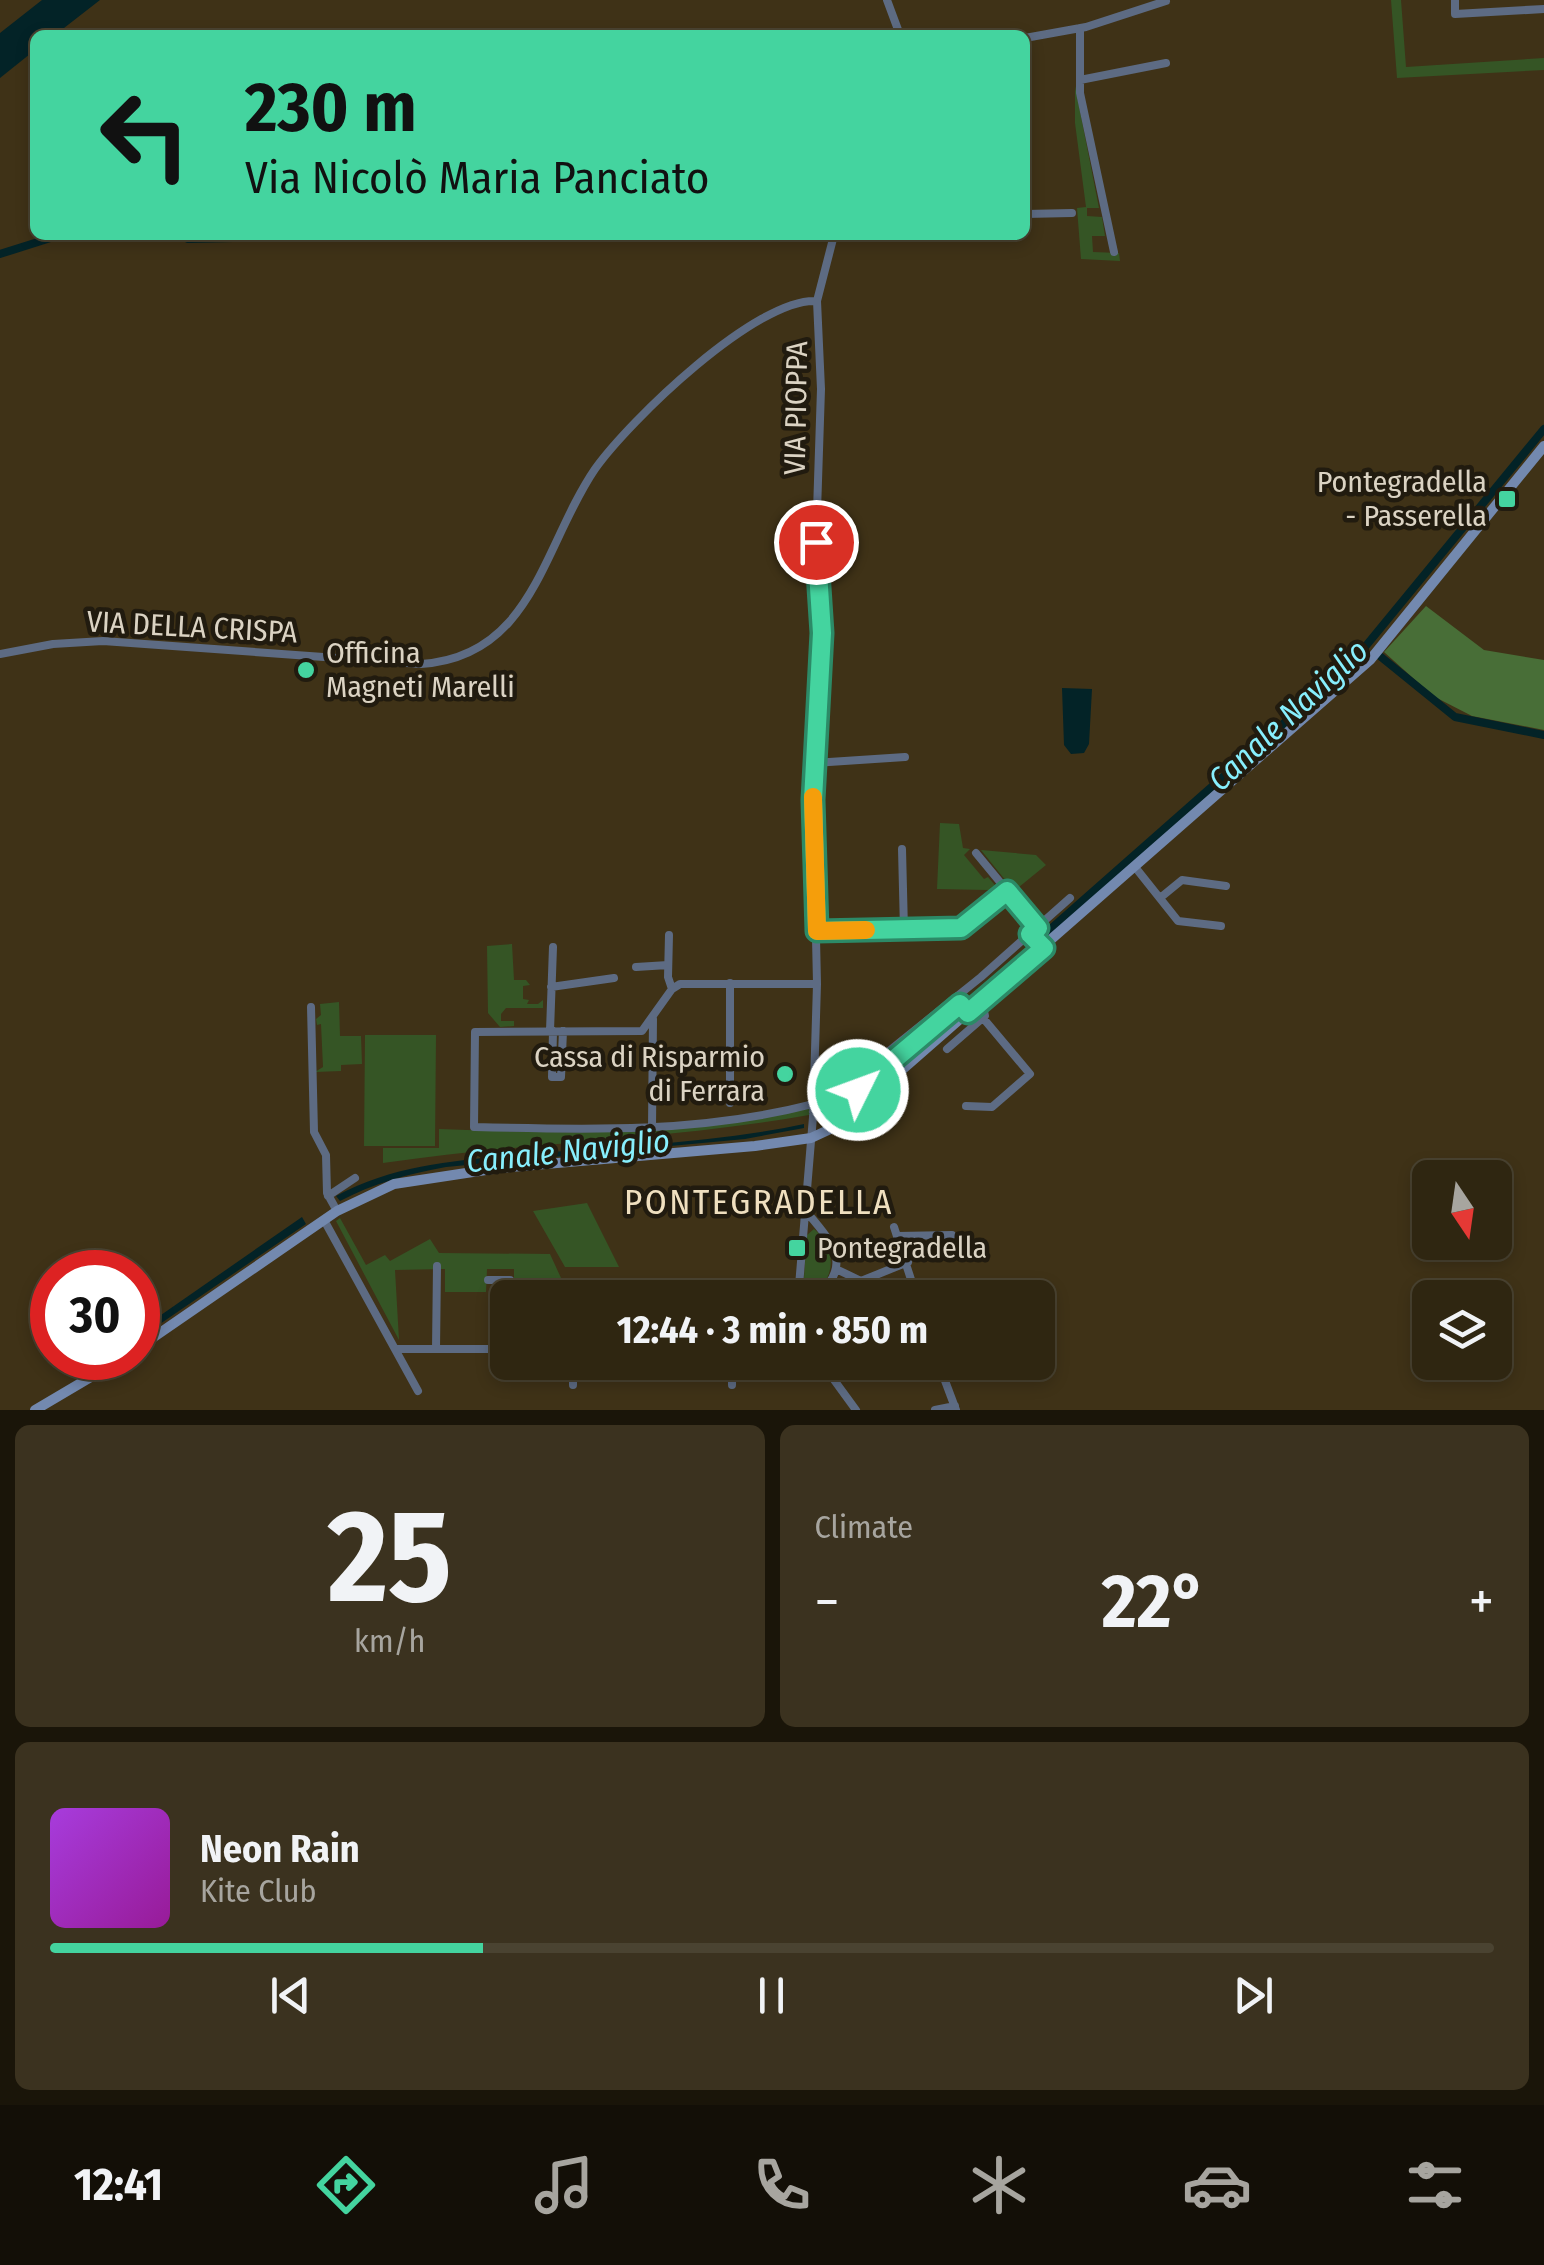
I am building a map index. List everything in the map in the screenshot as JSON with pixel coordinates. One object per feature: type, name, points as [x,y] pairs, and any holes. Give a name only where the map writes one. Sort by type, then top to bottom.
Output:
[{"type":"street","points":[[887,0],[898,30]]},
{"type":"street","points":[[1454,0],[1456,14],[1533,5],[1544,9]]},
{"type":"street","points":[[1030,37],[1080,28],[1166,2]]},
{"type":"street","points":[[1080,28],[1080,80],[1114,252]]},
{"type":"street","points":[[1080,80],[1166,63]]},
{"type":"street","points":[[1030,214],[1072,213]]},
{"type":"street","name":"VIA PIOPPA","points":[[799,1280],[815,1137],[814,764],[822,633],[816,542],[822,389],[818,302],[833,240]]},
{"type":"street","name":"VIA DELLA CRISPA","points":[[0,654],[103,640],[421,664],[470,653],[495,637],[517,615],[589,479],[631,427],[734,337],[783,308],[804,301],[818,302]]},
{"type":"street","points":[[817,984],[684,983],[672,990],[642,1031],[476,1032],[474,1127],[652,1128],[742,1121],[813,1108],[960,1005],[982,1002],[1370,660],[1544,446]]},
{"type":"street","points":[[814,764],[905,757]]},
{"type":"street","points":[[902,849],[904,930]]},
{"type":"street","points":[[976,852],[1044,948]]},
{"type":"street","points":[[1135,867],[1178,920],[1220,926]]},
{"type":"street","points":[[1160,898],[1182,880],[1226,886]]},
{"type":"street","points":[[817,931],[961,928],[1007,891]]},
{"type":"street","points":[[160,1333],[337,1211],[384,1188],[436,1176],[704,1151],[815,1137],[831,1130],[868,1100],[1070,898]]},
{"type":"street","points":[[669,935],[672,990]]},
{"type":"street","points":[[552,946],[551,987],[561,1077],[552,1077],[555,1031]]},
{"type":"street","points":[[636,967],[668,965]]},
{"type":"street","points":[[551,987],[614,978]]},
{"type":"street","points":[[730,983],[730,1103]]},
{"type":"street","points":[[966,1106],[992,1106],[1030,1074],[983,1018],[982,1002]]},
{"type":"street","points":[[311,1007],[314,1132],[326,1155],[328,1196],[337,1211]]},
{"type":"street","points":[[947,1049],[983,1018]]},
{"type":"street","points":[[652,1128],[653,1019]]},
{"type":"street","points":[[813,1108],[831,1130]]},
{"type":"street","points":[[328,1196],[356,1178]]},
{"type":"street","points":[[805,1210],[834,1248],[836,1269],[832,1280]]},
{"type":"street","points":[[324,1220],[418,1392]]},
{"type":"street","points":[[912,1280],[896,1231],[952,1236]]},
{"type":"street","points":[[836,1269],[860,1281],[908,1262]]},
{"type":"street","points":[[436,1349],[437,1266]]},
{"type":"street","points":[[395,1349],[490,1349]]},
{"type":"street","points":[[35,1410],[86,1380]]},
{"type":"street","points":[[573,1380],[573,1385]]},
{"type":"street","points":[[732,1380],[732,1385]]},
{"type":"street","points":[[835,1380],[856,1410]]},
{"type":"street","points":[[935,1410],[955,1408],[945,1380]]},
{"type":"green space","points":[[1391,0],[1401,0],[1406,67],[1544,58],[1544,70],[1397,78]]},
{"type":"green space","points":[[1075,86],[1099,208],[1087,208],[1087,216],[1102,217],[1105,236],[1092,236],[1093,252],[1119,253],[1120,261],[1081,259],[1077,208],[1086,207],[1075,123]]},
{"type":"green space","points":[[1426,606],[1484,650],[1544,660],[1544,730],[1472,716],[1433,696],[1384,652]]},
{"type":"green space","points":[[940,823],[959,824],[963,848],[970,849],[964,855],[999,890],[989,899],[988,890],[937,889]]},
{"type":"green space","points":[[981,850],[1036,855],[1046,865],[1014,891]]},
{"type":"green space","points":[[512,944],[514,980],[526,980],[530,985],[523,986],[523,999],[529,1000],[527,1004],[543,1000],[543,1008],[506,1008],[501,1021],[514,1021],[514,1026],[500,1027],[488,1013],[487,946]]},
{"type":"green space","points":[[339,1002],[340,1036],[361,1036],[362,1064],[341,1065],[341,1071],[315,1072],[323,1067],[321,1024],[317,1025],[316,1019],[321,1015],[320,1004]]},
{"type":"green space","points":[[365,1035],[436,1035],[435,1146],[364,1146]]},
{"type":"green space","points":[[812,1106],[809,1115],[756,1123],[383,1163],[383,1148],[439,1148],[439,1129],[674,1129],[766,1117]]},
{"type":"green space","points":[[587,1203],[619,1267],[565,1267],[533,1211]]},
{"type":"green space","points":[[340,1218],[366,1265],[385,1255],[390,1261],[430,1239],[439,1253],[550,1254],[562,1280],[514,1280],[514,1269],[487,1269],[486,1292],[445,1292],[445,1269],[395,1270],[399,1340],[336,1221]]},
{"type":"green space","points":[[814,1229],[827,1246],[831,1266],[826,1280],[804,1280],[807,1235]]},
{"type":"water","points":[[42,0],[100,0],[61,30],[30,30],[30,54],[0,78],[0,33]]},
{"type":"water","points":[[1062,688],[1092,689],[1089,744],[1084,753],[1071,754],[1064,745]]},
{"type":"water","points":[[804,1124],[804,1128],[745,1139],[446,1167],[392,1180],[340,1201],[336,1196],[382,1176],[430,1165],[702,1140]]},
{"type":"water","points":[[302,1217],[306,1224],[160,1324],[160,1316]]},
{"type":"waterway","points":[[0,254],[44,240]]},
{"type":"waterway","name":"Canale Naviglio","points":[[1046,933],[1351,664],[1544,429]]},
{"type":"waterway","points":[[1381,657],[1455,717],[1544,735]]},
{"type":"slow traffic","points":[[813,797],[817,931],[866,930]]},
{"type":"place","name":"Pontegradella - Passerella","points":[[1507,499]]},
{"type":"place","name":"Officina Magneti Marelli","points":[[306,670]]},
{"type":"place","name":"Cassa di Risparmio di Ferrara","points":[[785,1074]]},
{"type":"place","name":"Pontegradella","points":[[797,1248]]},
{"type":"district","name":"PONTEGRADELLA","points":[[759,1202]]},
{"type":"route","points":[[816,542],[822,633],[813,800],[817,931],[961,928],[971,924],[1007,891],[1038,928],[1030,934],[1044,948],[968,1013],[960,1004],[858,1090]]}]
